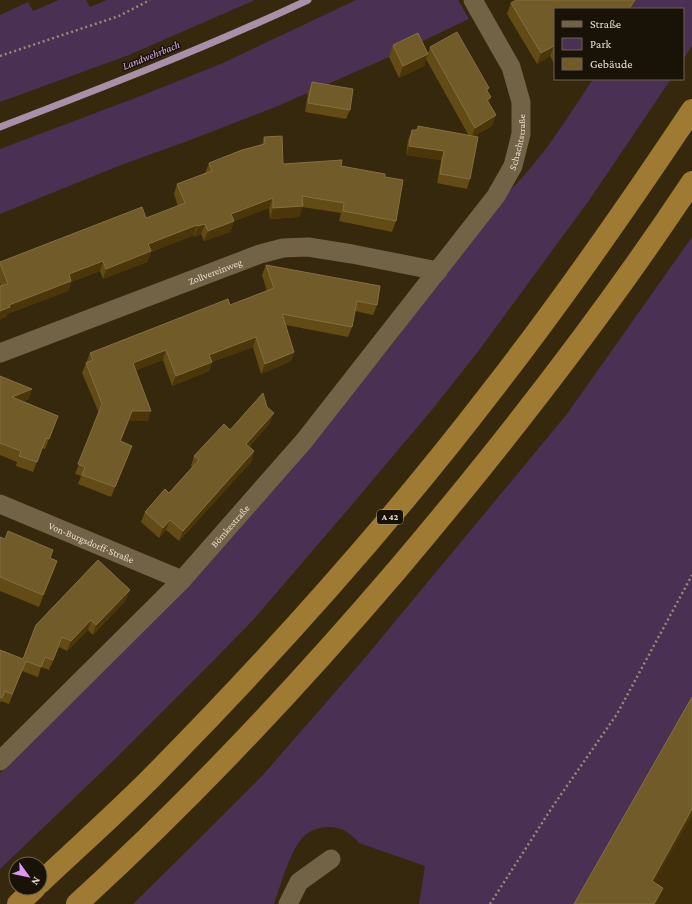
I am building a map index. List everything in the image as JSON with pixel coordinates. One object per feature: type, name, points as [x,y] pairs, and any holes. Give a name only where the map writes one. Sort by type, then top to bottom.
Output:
[{"type":"highway","name":"A 42","points":[[48,875],[156,773],[257,668],[339,576],[408,495],[490,394],[572,284],[647,179],[692,110]]},
{"type":"highway","points":[[77,904],[222,762],[344,631],[427,535],[506,438],[589,329],[692,182]]},
{"type":"highway","points":[[18,904],[26,896]]},
{"type":"street","name":"Schachtstraße","points":[[438,271],[496,196],[513,166],[521,134],[521,102],[511,67],[473,0]]},
{"type":"street","name":"Zollvereinweg","points":[[0,353],[260,254],[283,248],[308,247],[438,271]]},
{"type":"street","name":"Bömkestraße","points":[[0,761],[182,580],[304,441],[438,271]]},
{"type":"street","name":"Von-Burgsdorff-Straße","points":[[0,504],[182,580]]},
{"type":"street","points":[[288,904],[299,882],[331,859]]},
{"type":"path","points":[[0,56],[119,16],[150,0]]},
{"type":"path","points":[[490,904],[553,806],[616,714],[692,575]]},
{"type":"shaded area","points":[[692,701],[692,904],[577,904]]},
{"type":"green space","points":[[59,0],[86,0],[90,7],[107,0],[255,0],[129,55],[0,102],[0,15],[28,2],[33,11]]},
{"type":"green space","points":[[356,0],[458,0],[469,19],[389,57],[278,106],[121,165],[0,214],[0,149],[223,63]]},
{"type":"green space","points":[[627,0],[692,0],[692,46],[684,58],[684,8],[634,8]]},
{"type":"green space","points":[[592,80],[670,80],[590,199],[477,353],[431,411],[344,514],[254,619],[112,762],[14,856],[8,856],[8,861],[0,869],[0,773],[275,485],[391,346],[503,197],[541,156]]},
{"type":"green space","points":[[692,237],[692,701],[577,904],[419,904],[425,866],[359,843],[353,836],[341,829],[327,827],[306,834],[299,842],[286,868],[274,904],[133,904],[262,776],[364,659],[567,414]]},
{"type":"building","points":[[516,0],[635,0],[630,8],[554,8],[554,46],[541,53],[511,3]]},
{"type":"building","points":[[457,32],[489,88],[486,89],[491,97],[487,100],[496,115],[475,128],[430,47]]},
{"type":"building","points":[[418,33],[428,54],[403,66],[393,45]]},
{"type":"building","points":[[312,82],[353,89],[350,110],[308,103]]},
{"type":"building","points":[[418,126],[478,137],[470,179],[440,174],[444,151],[409,146],[412,130],[418,130]]},
{"type":"building","points":[[282,136],[283,164],[342,160],[341,166],[385,174],[385,177],[403,180],[396,221],[343,211],[344,203],[302,196],[303,206],[273,208],[273,198],[231,214],[234,221],[208,231],[205,224],[197,225],[148,244],[151,251],[106,269],[103,261],[69,274],[71,281],[9,305],[10,307],[0,311],[0,286],[8,284],[0,262],[142,207],[146,218],[185,203],[177,184],[212,171],[209,163],[242,150],[265,144],[264,137]]},
{"type":"building","points":[[266,265],[380,286],[377,305],[357,301],[352,327],[282,314],[294,352],[265,364],[256,337],[209,355],[212,362],[176,376],[166,350],[133,363],[151,411],[132,411],[120,441],[132,446],[115,487],[82,475],[85,467],[78,464],[102,404],[86,363],[93,360],[90,353],[228,299],[230,305],[274,288]]},
{"type":"building","points":[[0,376],[32,389],[12,397],[58,416],[49,439],[46,438],[37,462],[19,456],[21,451],[0,443]]},
{"type":"building","points":[[263,393],[267,407],[274,413],[246,444],[254,451],[183,531],[170,520],[163,528],[145,512],[165,489],[169,493],[199,460],[194,456],[224,424],[230,430]]},
{"type":"building","points":[[8,531],[53,550],[50,558],[57,561],[43,595],[0,577],[0,537],[5,539]]},
{"type":"building","points":[[98,560],[130,590],[96,625],[91,620],[71,641],[62,637],[53,660],[45,657],[41,667],[26,661],[12,694],[5,691],[2,698],[0,697],[0,650],[23,659],[36,625]]},
{"type":"building","points":[[692,697],[692,809],[652,881],[663,888],[654,904],[574,904]]},
{"type":"waterway","name":"Landwehrbach","points":[[0,127],[117,82],[308,0]]}]
